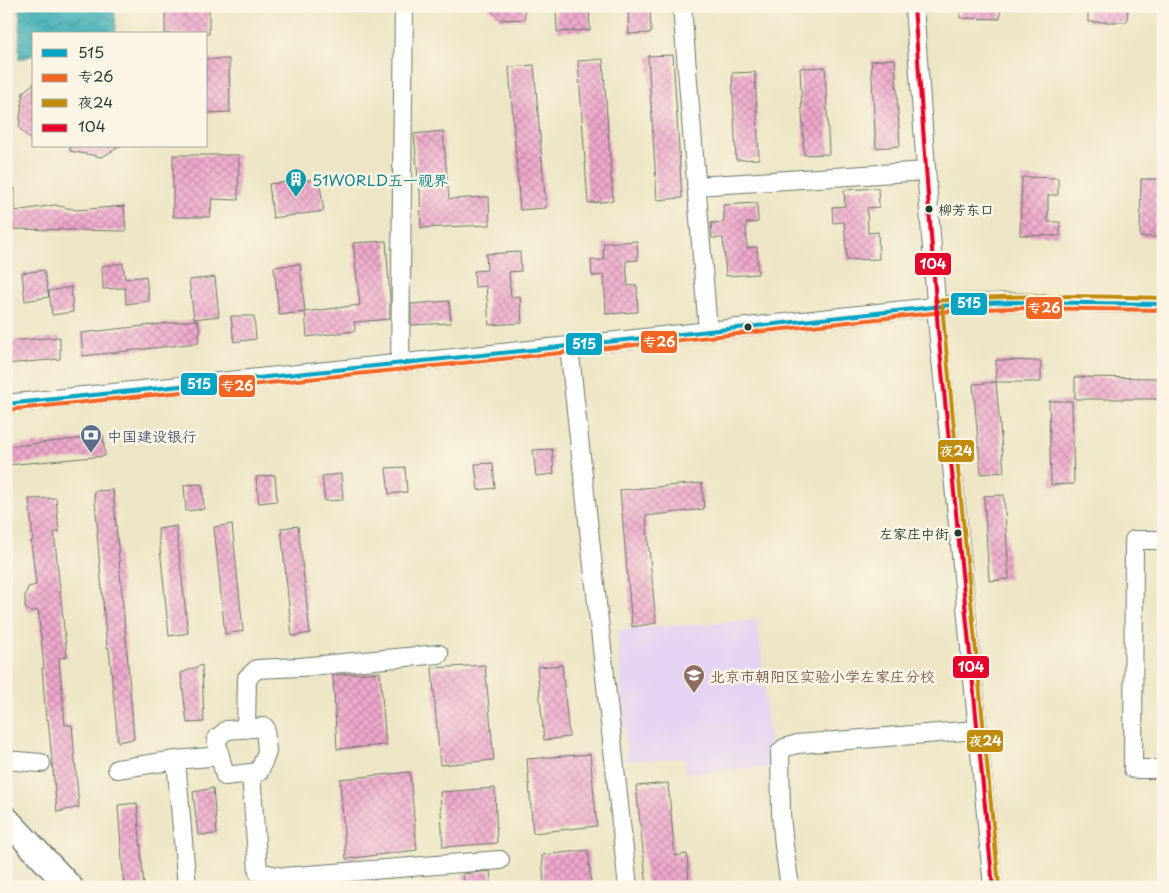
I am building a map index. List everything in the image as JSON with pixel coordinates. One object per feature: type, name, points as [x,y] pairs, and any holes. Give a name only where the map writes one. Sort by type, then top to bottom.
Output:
[{"type":"highway","points":[[6,819],[70,887]]},
{"type":"highway","points":[[6,844],[46,887]]},
{"type":"street","points":[[400,363],[404,6]]},
{"type":"street","points":[[682,6],[708,331]]},
{"type":"street","points":[[914,6],[936,307],[992,887]]},
{"type":"street","points":[[696,186],[926,171]]},
{"type":"street","points":[[6,404],[961,304],[1012,302],[1163,304]]},
{"type":"street","points":[[569,346],[628,887]]},
{"type":"street","points":[[1163,540],[1134,540],[1133,769],[1163,769]]},
{"type":"street","points":[[246,729],[247,678],[257,669],[439,654]]},
{"type":"street","points":[[265,728],[267,752],[259,772],[226,776],[216,739],[228,730],[246,729],[265,728]]},
{"type":"street","points":[[790,887],[781,814],[780,752],[784,748],[797,744],[977,730]]},
{"type":"street","points":[[117,769],[176,760],[220,756]]},
{"type":"street","points":[[6,760],[41,764]]},
{"type":"street","points":[[176,760],[186,887]]},
{"type":"street","points":[[251,773],[258,872],[284,877],[500,860]]},
{"type":"shaded area","name":"北京市朝阳区实验小学左家庄分校","points":[[758,620],[772,767],[685,773],[685,758],[627,761],[617,630]]},
{"type":"water","points":[[20,6],[114,6],[115,32],[32,32],[32,56],[19,60]]},
{"type":"building","points":[[165,6],[209,6],[209,34],[208,32],[165,32]]},
{"type":"building","points":[[487,6],[524,6],[525,19],[501,20]]},
{"type":"building","points":[[556,6],[589,6],[590,30],[557,32]]},
{"type":"building","points":[[628,6],[650,6],[651,33],[629,34]]},
{"type":"building","points":[[960,6],[1000,6],[1000,19],[960,18]]},
{"type":"building","points":[[1088,6],[1128,8],[1127,22],[1088,22]]},
{"type":"building","points":[[673,55],[682,198],[657,200],[648,56]]},
{"type":"building","points":[[208,59],[229,59],[230,112],[208,113]]},
{"type":"building","points":[[603,59],[613,201],[588,203],[578,61]]},
{"type":"building","points":[[895,59],[900,146],[876,148],[871,61]]},
{"type":"building","points":[[534,65],[546,208],[520,210],[509,67]]},
{"type":"building","points":[[825,67],[829,154],[804,155],[800,68]]},
{"type":"building","points":[[755,72],[759,159],[736,160],[732,73]]},
{"type":"building","points":[[32,85],[32,141],[19,128],[23,92]]},
{"type":"building","points":[[443,131],[449,199],[489,197],[490,225],[421,228],[420,189],[414,134]]},
{"type":"building","points":[[70,148],[118,148],[102,157],[70,151]]},
{"type":"building","points":[[173,155],[239,155],[238,200],[212,199],[210,217],[173,217]]},
{"type":"building","points":[[1022,177],[1058,178],[1058,195],[1048,195],[1048,222],[1060,222],[1060,236],[1020,235]]},
{"type":"building","name":"51WORLD五一视界","points":[[319,179],[324,211],[273,218],[269,184]]},
{"type":"building","points":[[1141,179],[1163,179],[1163,237],[1140,237]]},
{"type":"building","points":[[6,188],[15,188],[15,211],[55,205],[77,210],[124,206],[126,231],[6,229]]},
{"type":"building","points":[[878,188],[879,207],[867,208],[868,233],[878,232],[879,259],[847,260],[844,222],[833,223],[832,207],[845,206],[844,190]]},
{"type":"building","points":[[757,203],[758,222],[746,223],[747,248],[757,247],[758,274],[726,276],[723,238],[712,238],[711,223],[724,222],[723,205]]},
{"type":"building","points":[[386,241],[390,319],[354,322],[355,331],[307,337],[305,312],[360,305],[353,243]]},
{"type":"building","points":[[637,241],[638,260],[626,261],[628,286],[637,285],[638,312],[606,314],[604,275],[592,276],[591,260],[604,260],[603,243]]},
{"type":"building","points":[[520,252],[521,271],[509,272],[511,297],[520,296],[522,323],[489,325],[486,286],[475,287],[474,271],[487,270],[486,254]]},
{"type":"building","points":[[123,263],[125,279],[146,276],[149,301],[126,304],[125,288],[103,289],[102,266]]},
{"type":"building","points":[[300,264],[305,312],[279,315],[274,267]]},
{"type":"building","points":[[44,270],[49,297],[25,301],[22,273]]},
{"type":"building","points":[[215,277],[219,316],[194,319],[189,280]]},
{"type":"building","points":[[71,287],[73,312],[52,315],[49,291]]},
{"type":"building","points":[[449,301],[451,323],[411,325],[411,304]]},
{"type":"building","points":[[231,316],[254,316],[256,339],[234,342]]},
{"type":"building","points":[[197,320],[200,330],[198,343],[83,356],[81,333]]},
{"type":"building","points":[[60,337],[60,359],[6,364],[6,341]]},
{"type":"building","points":[[996,360],[1041,361],[1041,382],[996,382]]},
{"type":"building","points":[[1075,377],[1163,378],[1163,399],[1075,399]]},
{"type":"building","points":[[996,382],[1004,472],[981,474],[973,384]]},
{"type":"building","points":[[1049,401],[1072,401],[1074,484],[1051,485]]},
{"type":"building","points":[[103,436],[105,456],[6,465],[6,447]]},
{"type":"building","points":[[552,449],[554,474],[536,476],[533,450]]},
{"type":"building","points":[[493,463],[495,488],[478,490],[475,464]]},
{"type":"building","points":[[405,467],[407,492],[389,494],[386,468]]},
{"type":"building","points":[[341,474],[343,500],[325,501],[322,476]]},
{"type":"building","points":[[275,475],[277,501],[259,503],[256,477]]},
{"type":"building","points":[[702,483],[704,509],[646,516],[656,623],[632,627],[620,490]]},
{"type":"building","points":[[202,484],[204,509],[186,511],[184,485]]},
{"type":"building","points":[[113,490],[134,739],[118,742],[109,648],[107,648],[94,491]]},
{"type":"building","points":[[1004,495],[1009,579],[989,581],[984,496]]},
{"type":"building","points":[[56,498],[59,532],[54,532],[67,657],[59,658],[65,725],[72,725],[79,807],[57,812],[48,719],[46,719],[42,668],[44,668],[38,610],[31,612],[25,608],[25,596],[28,587],[36,585],[29,499]]},
{"type":"building","points":[[232,524],[243,631],[225,634],[214,527]]},
{"type":"building","points":[[176,526],[188,633],[169,636],[158,529]]},
{"type":"building","points":[[298,526],[310,633],[292,636],[281,528]]},
{"type":"building","points":[[202,665],[204,722],[187,723],[181,673]]},
{"type":"building","points":[[485,665],[494,760],[440,765],[432,668]]},
{"type":"building","points":[[562,665],[569,737],[544,740],[537,667]]},
{"type":"building","points":[[380,672],[386,745],[337,749],[333,675]]},
{"type":"building","points":[[590,754],[597,826],[533,833],[527,759]]},
{"type":"building","points":[[410,772],[417,850],[346,859],[340,779]]},
{"type":"building","points":[[668,783],[675,856],[687,854],[689,883],[680,884],[680,887],[647,887],[636,786]]},
{"type":"building","points":[[213,788],[217,834],[198,835],[193,792]]},
{"type":"building","points":[[495,788],[497,843],[443,847],[440,792]]},
{"type":"building","points":[[137,803],[144,887],[124,887],[118,805]]},
{"type":"building","points":[[588,850],[591,883],[544,887],[542,855]]},
{"type":"building","points":[[490,871],[492,887],[464,887],[463,874]]},
{"type":"transit line","name":"104","points":[[914,6],[938,330],[993,887]]},
{"type":"transit line","name":"夜24","points":[[935,301],[1020,296],[1163,298]]},
{"type":"transit line","name":"515","points":[[6,404],[961,304],[1012,302],[1163,304]]},
{"type":"transit line","name":"夜24","points":[[942,306],[999,886]]},
{"type":"transit line","name":"专26","points":[[7,410],[961,310],[1012,308],[1163,310]]},
{"type":"place","name":"51WORLD五一视界","points":[[296,198]]},
{"type":"place","name":"柳芳东口","points":[[929,209]]},
{"type":"place","name":"中国建设银行","points":[[91,454]]},
{"type":"place","name":"左家庄中街","points":[[958,533]]},
{"type":"place","name":"北京市朝阳区实验小学左家庄分校","points":[[694,694]]}]
